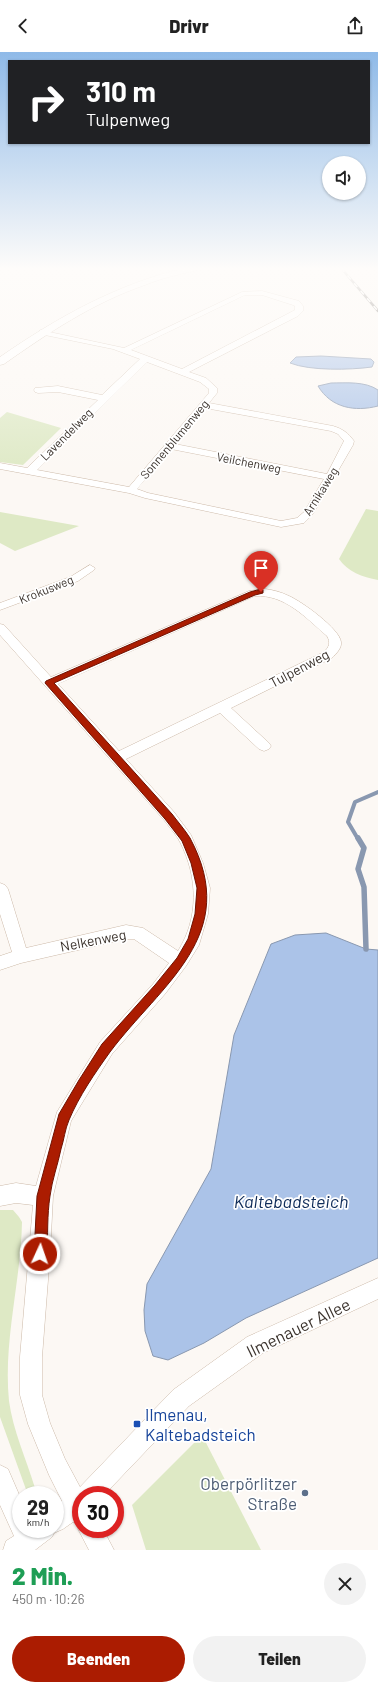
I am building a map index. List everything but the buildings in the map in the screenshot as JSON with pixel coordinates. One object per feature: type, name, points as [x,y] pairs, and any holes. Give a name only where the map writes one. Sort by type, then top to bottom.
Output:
[{"type":"main road","points":[[0,362],[35,338]]},
{"type":"street","name":"Sonnenblumenweg","points":[[0,466],[131,490],[213,393],[213,388],[204,380],[125,350],[73,338]]},
{"type":"street","points":[[125,350],[150,338]]},
{"type":"street","points":[[183,372],[249,338]]},
{"type":"street","name":"Lavendelweg","points":[[30,471],[103,398],[146,359]]},
{"type":"street","name":"Lavendelweg","points":[[38,390],[58,389],[103,398]]},
{"type":"street","name":"Arnikaweg","points":[[131,490],[145,495],[281,524],[300,521],[308,514],[349,441],[341,432],[203,406]]},
{"type":"street","name":"Veilchenweg","points":[[169,446],[329,477]]},
{"type":"street","name":"Krokusweg","points":[[0,607],[74,579],[90,568]]},
{"type":"street","name":"Tulpenweg","points":[[49,683],[253,593],[272,592],[286,597],[332,634],[336,640],[334,650],[328,655],[117,758]]},
{"type":"street","points":[[0,628],[173,822],[186,839],[196,863],[202,888],[200,914],[193,940],[180,961],[106,1048],[63,1118],[43,1196],[40,1254],[31,1357],[31,1395],[39,1424],[48,1447],[72,1487]]},
{"type":"street","points":[[222,707],[264,746]]},
{"type":"street","points":[[0,889],[21,956]]},
{"type":"street","name":"Nelkenweg","points":[[0,963],[21,956],[126,932],[137,933],[180,961]]},
{"type":"street","points":[[0,1196],[16,1193],[43,1196]]},
{"type":"street","name":"Ilmenauer Allee","points":[[99,1486],[181,1398],[255,1345],[378,1288]]},
{"type":"street","points":[[0,1477],[12,1504]]},
{"type":"street","points":[[95,1538],[102,1550]]},
{"type":"green space","points":[[7,412],[61,428],[23,465],[0,462],[0,418]]},
{"type":"green space","points":[[366,509],[378,511],[378,580],[351,571],[339,559]]},
{"type":"green space","points":[[0,512],[79,526],[15,551],[0,543]]},
{"type":"green space","points":[[0,1210],[13,1210],[22,1222],[19,1266],[8,1356],[9,1401],[13,1423],[34,1486],[25,1486],[0,1417]]},
{"type":"green space","points":[[202,1435],[261,1550],[146,1550],[132,1505]]},
{"type":"water","points":[[321,356],[371,359],[374,362],[372,367],[353,369],[319,369],[298,366],[290,363],[296,357]]},
{"type":"water","points":[[331,383],[355,383],[373,387],[378,390],[378,406],[369,408],[352,408],[337,404],[323,393],[318,386]]},
{"type":"water","name":"Kaltebadsteich","points":[[326,933],[366,949],[378,950],[378,1258],[246,1318],[204,1343],[168,1360],[153,1356],[145,1331],[144,1310],[147,1284],[211,1169],[234,1035],[271,944],[295,935]]},
{"type":"waterway","points":[[358,839],[348,822],[355,802],[378,792]]},
{"type":"waterway","points":[[358,838],[364,848],[358,869],[364,887],[366,949]]},
{"type":"place","name":"Ilmenau, Kaltebadsteich","points":[[137,1424]]},
{"type":"place","name":"Oberpörlitzer Straße","points":[[305,1493]]},
{"type":"route","points":[[40,1254],[43,1196],[63,1118],[106,1048],[158,989],[180,961],[193,940],[200,914],[202,888],[196,863],[186,839],[169,816],[49,683],[253,593],[261,592]]}]
